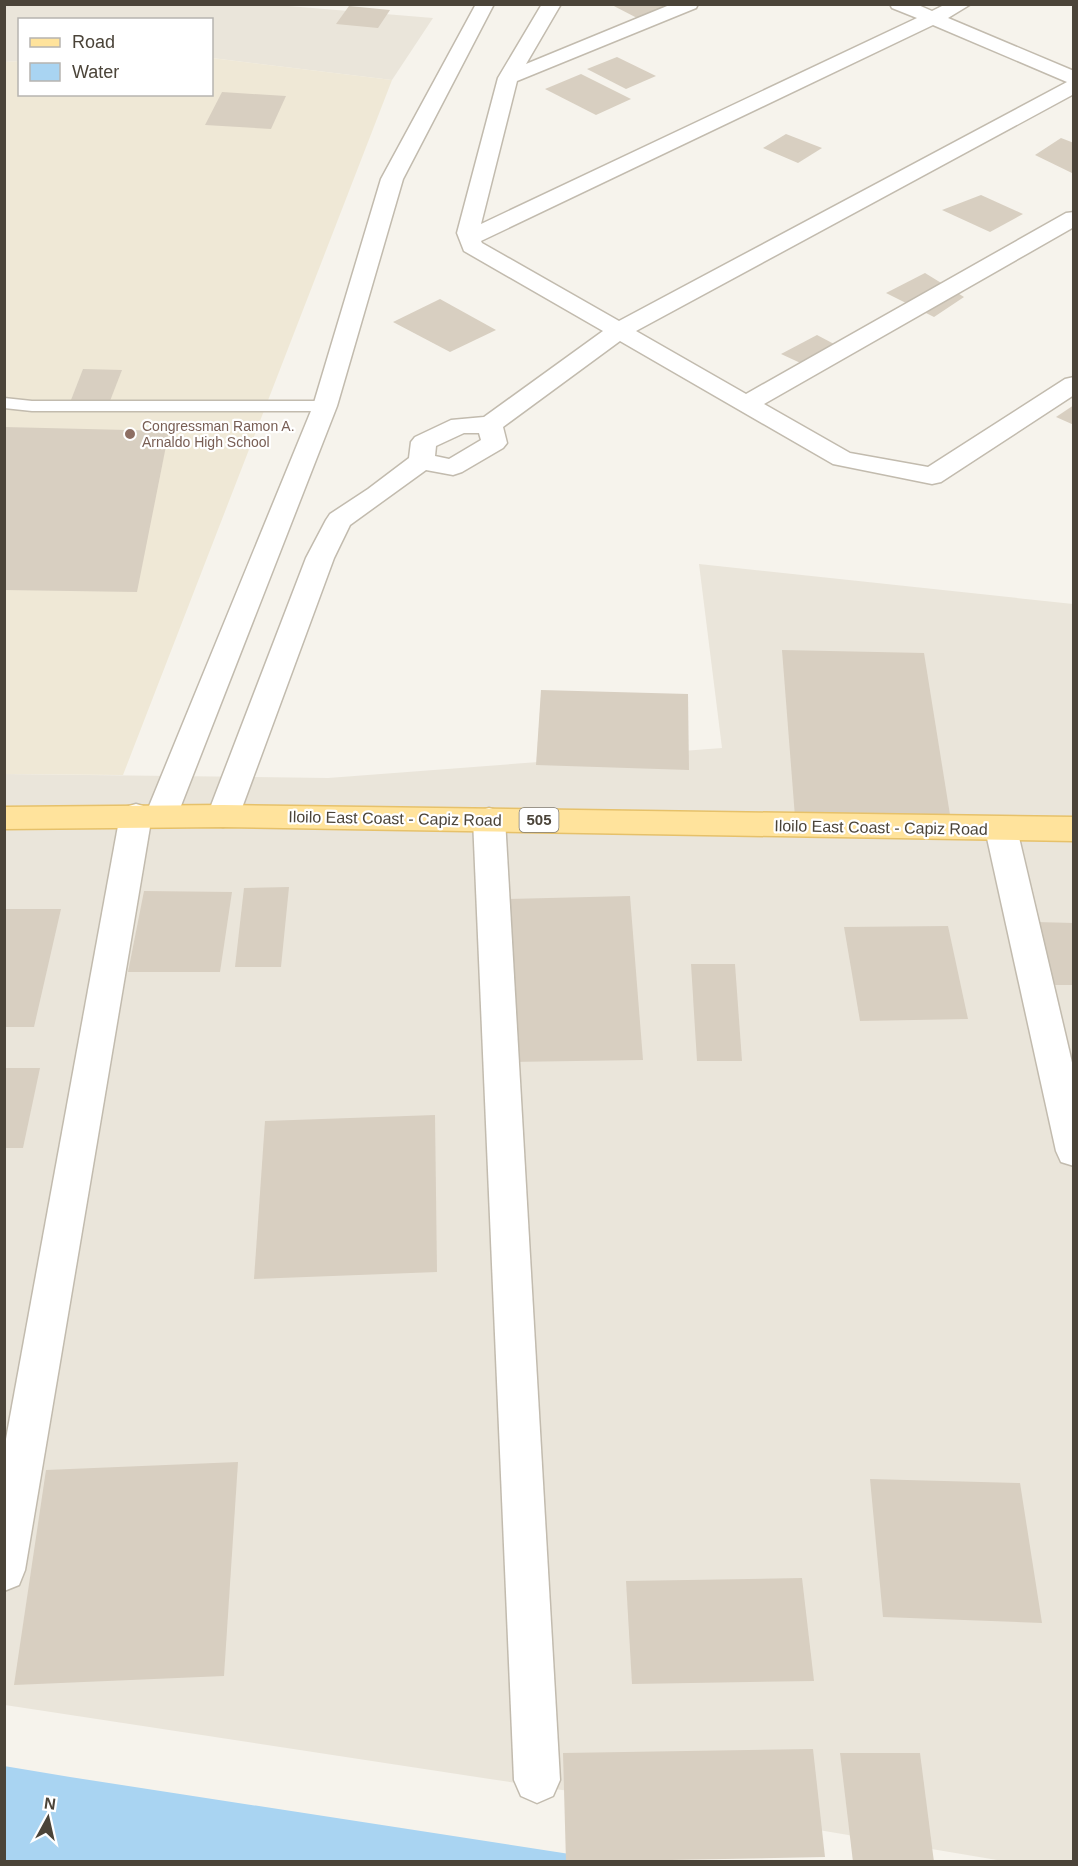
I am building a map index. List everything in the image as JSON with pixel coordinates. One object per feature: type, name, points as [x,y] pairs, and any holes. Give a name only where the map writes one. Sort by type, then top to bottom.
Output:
[{"type":"main road","name":"Iloilo East Coast - Capiz Road","points":[[4,818],[223,816],[1074,829]]},
{"type":"street","points":[[4,1570],[148,816],[325,406],[392,179],[485,4]]},
{"type":"street","points":[[552,4],[508,78],[468,233],[472,246],[842,459],[932,476],[1074,384]]},
{"type":"street","points":[[508,78],[689,4]]},
{"type":"street","points":[[899,4],[1074,78]]},
{"type":"street","points":[[469,238],[962,4]]},
{"type":"street","points":[[223,816],[320,558],[339,520],[377,495],[421,461],[424,442],[460,425],[490,426],[618,331],[1074,86]]},
{"type":"street","points":[[746,404],[1074,218]]},
{"type":"street","points":[[421,461],[453,467],[494,443],[490,426]]},
{"type":"street","points":[[489,819],[537,1780]]},
{"type":"street","points":[[1001,829],[1074,1151]]},
{"type":"lane","points":[[4,404],[32,406],[325,406]]},
{"type":"shaded area","points":[[264,4],[433,18],[392,80],[213,58],[213,18],[18,18],[18,61],[5,62],[5,5]]},
{"type":"shaded area","name":"Congressman Ramon A. Arnaldo High School","points":[[213,58],[392,80],[123,775],[5,774],[5,62],[18,61],[18,96],[213,96]]},
{"type":"shaded area","points":[[699,564],[1073,604],[1073,1861],[1003,1861],[765,1821],[5,1705],[4,774],[328,778],[722,748]]},
{"type":"water","points":[[4,1766],[70,1777],[615,1861],[5,1861]]},
{"type":"building","points":[[610,4],[666,4],[672,7],[639,19]]},
{"type":"building","points":[[349,6],[390,10],[378,28],[336,24]]},
{"type":"building","points":[[617,57],[656,76],[626,89],[587,69]]},
{"type":"building","points":[[581,74],[631,99],[596,115],[545,89]]},
{"type":"building","points":[[222,92],[286,96],[271,129],[205,125]]},
{"type":"building","points":[[786,134],[822,148],[798,163],[763,148]]},
{"type":"building","points":[[1061,138],[1074,143],[1074,174],[1035,155]]},
{"type":"building","points":[[981,195],[1023,214],[990,232],[942,210]]},
{"type":"building","points":[[925,273],[964,297],[934,317],[886,293]]},
{"type":"building","points":[[440,299],[496,330],[450,352],[393,322]]},
{"type":"building","points":[[817,335],[853,354],[820,372],[781,354]]},
{"type":"building","points":[[83,369],[122,370],[110,401],[71,400]]},
{"type":"building","points":[[1074,405],[1074,425],[1056,417]]},
{"type":"building","points":[[4,427],[169,431],[137,592],[4,590]]},
{"type":"building","points":[[782,650],[924,653],[951,821],[795,817]]},
{"type":"building","points":[[541,690],[688,694],[689,770],[536,765]]},
{"type":"building","points":[[289,887],[281,967],[235,967],[244,888]]},
{"type":"building","points":[[144,891],[232,892],[220,972],[128,972]]},
{"type":"building","points":[[630,896],[643,1060],[509,1062],[506,899]]},
{"type":"building","points":[[4,909],[61,909],[34,1027],[4,1027]]},
{"type":"building","points":[[1036,922],[1074,923],[1074,985],[1049,985]]},
{"type":"building","points":[[948,926],[968,1019],[860,1021],[844,927]]},
{"type":"building","points":[[691,964],[735,964],[742,1061],[697,1061]]},
{"type":"building","points":[[4,1068],[40,1068],[23,1148],[4,1148]]},
{"type":"building","points":[[435,1115],[437,1272],[254,1279],[265,1121]]},
{"type":"building","points":[[238,1462],[224,1676],[14,1685],[46,1470]]},
{"type":"building","points":[[870,1479],[1020,1483],[1042,1623],[883,1617]]},
{"type":"building","points":[[802,1578],[814,1681],[632,1684],[626,1581]]},
{"type":"building","points":[[813,1749],[825,1857],[566,1862],[563,1753]]},
{"type":"building","points":[[840,1753],[920,1753],[934,1862],[853,1862]]},
{"type":"place","name":"Congressman Ramon A. Arnaldo High School","points":[[130,434]]}]
